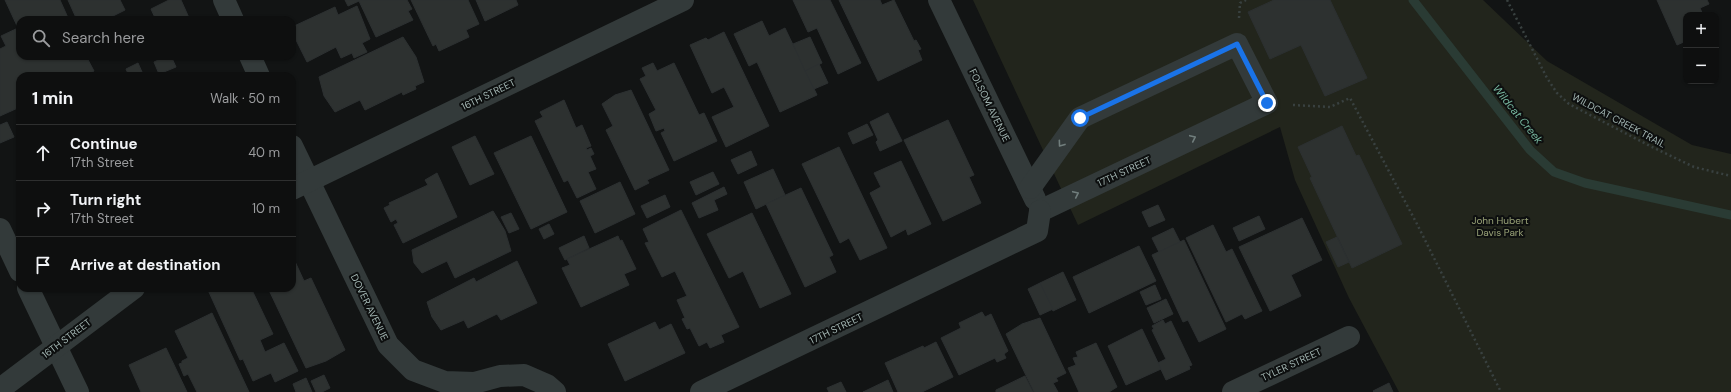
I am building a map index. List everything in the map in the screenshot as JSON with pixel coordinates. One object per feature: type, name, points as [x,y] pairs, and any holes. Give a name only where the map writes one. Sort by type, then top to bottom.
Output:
[{"type":"street","points":[[224,0],[231,16]]},
{"type":"street","name":"16TH STREET","points":[[300,184],[683,0]]},
{"type":"street","name":"FOLSOM AVENUE","points":[[939,0],[1040,211]]},
{"type":"street","points":[[1030,188],[1080,118],[1237,44],[1267,103]]},
{"type":"street","points":[[252,60],[258,72]]},
{"type":"street","name":"17TH STREET","points":[[701,392],[1037,231],[1040,211],[1267,103]]},
{"type":"street","name":"DOVER AVENUE","points":[[296,165],[300,184],[388,345],[413,370],[445,382],[474,383],[500,376],[524,375],[547,385],[555,392]]},
{"type":"street","points":[[0,229],[16,263]]},
{"type":"street","points":[[30,292],[78,392]]},
{"type":"street","name":"16TH STREET","points":[[0,389],[129,292]]},
{"type":"street","name":"TYLER STREET","points":[[1232,392],[1349,336]]},
{"type":"path","name":"WILDCAT CREEK TRAIL","points":[[1507,0],[1547,78],[1557,93],[1569,104],[1694,167],[1731,176]]},
{"type":"path","points":[[1267,103],[1330,107],[1350,98],[1417,224],[1500,392]]},
{"type":"green space","name":"John Hubert Davis Park","points":[[973,0],[1483,0],[1547,61],[1692,145],[1731,154],[1731,392],[1399,392],[1349,298],[1295,180],[1280,127],[1078,225]]},
{"type":"building","points":[[5,0],[60,0],[67,16],[16,16],[16,24]]},
{"type":"building","points":[[68,0],[120,0],[125,10],[113,16],[75,16]]},
{"type":"building","points":[[169,0],[181,0],[188,16],[154,16],[151,9]]},
{"type":"building","points":[[345,0],[407,0],[412,9],[408,11],[413,20],[376,37],[359,1],[348,6]]},
{"type":"building","points":[[411,0],[468,0],[479,24],[466,30],[469,37],[439,51],[436,44],[433,46]]},
{"type":"building","points":[[476,0],[516,0],[518,5],[485,21]]},
{"type":"building","points":[[793,0],[830,0],[861,63],[838,74],[817,28],[808,32]]},
{"type":"building","points":[[839,0],[880,0],[882,5],[894,0],[914,41],[916,40],[921,49],[918,50],[922,60],[878,81]]},
{"type":"building","points":[[1274,0],[1330,0],[1367,78],[1325,96],[1301,45],[1270,59],[1248,12]]},
{"type":"building","points":[[1657,0],[1707,0],[1709,4],[1700,8],[1702,12],[1683,12],[1683,42],[1677,45]]},
{"type":"building","points":[[357,6],[370,39],[362,43],[367,52],[354,58],[352,53],[341,58],[336,47],[307,62],[296,40],[296,25],[335,7],[338,15]]},
{"type":"building","points":[[762,21],[769,36],[785,28],[817,95],[780,112],[757,62],[749,66],[734,34]]},
{"type":"building","points":[[16,29],[16,60],[88,60],[94,71],[16,72],[16,109],[0,116],[0,49],[6,46],[1,36]]},
{"type":"building","points":[[724,32],[769,126],[726,147],[712,117],[734,107],[724,87],[712,93],[690,45],[706,38],[708,40]]},
{"type":"building","points":[[403,37],[416,57],[424,82],[415,86],[416,89],[403,95],[402,92],[365,110],[360,100],[335,112],[324,96],[319,77]]},
{"type":"building","points":[[810,37],[822,63],[805,71],[793,44]]},
{"type":"building","points":[[158,60],[173,60],[176,67],[164,72],[158,72],[154,62]]},
{"type":"building","points":[[138,63],[142,72],[127,72],[126,69]]},
{"type":"building","points":[[653,63],[657,71],[674,63],[699,115],[704,113],[717,141],[674,161],[661,133],[665,131],[664,128],[656,131],[649,114],[656,110],[640,79],[646,76],[642,68]]},
{"type":"building","points":[[819,64],[828,83],[814,89],[805,71]]},
{"type":"building","points":[[631,90],[669,170],[647,180],[649,183],[635,190],[606,130],[613,126],[602,104],[615,95]]},
{"type":"building","points":[[564,100],[576,128],[582,125],[591,146],[586,148],[587,150],[591,148],[594,154],[590,156],[596,169],[588,172],[596,189],[577,198],[568,180],[564,182],[535,121],[543,117],[540,112]]},
{"type":"building","points":[[888,113],[902,141],[880,151],[876,142],[878,140],[870,122]]},
{"type":"building","points":[[948,120],[974,175],[969,177],[981,203],[943,221],[904,140]]},
{"type":"building","points":[[7,122],[14,137],[0,143],[0,125]]},
{"type":"building","points":[[867,124],[873,135],[853,144],[848,133]]},
{"type":"building","points":[[1342,126],[1356,156],[1359,155],[1402,244],[1352,268],[1310,178],[1312,177],[1298,147]]},
{"type":"building","points":[[475,136],[494,174],[470,185],[452,147]]},
{"type":"building","points":[[531,136],[567,212],[531,229],[494,153]]},
{"type":"building","points":[[839,147],[887,248],[860,260],[849,238],[840,243],[802,164]]},
{"type":"building","points":[[751,151],[757,165],[738,174],[731,160]]},
{"type":"building","points":[[901,161],[931,224],[908,235],[906,229],[891,237],[870,193],[881,187],[874,173]]},
{"type":"building","points":[[773,169],[785,195],[756,209],[744,182]]},
{"type":"building","points":[[713,172],[719,184],[696,195],[690,182]]},
{"type":"building","points":[[437,173],[457,217],[403,243],[394,225],[398,223],[396,219],[391,222],[384,208],[390,205],[389,203],[428,185],[425,180]]},
{"type":"building","points":[[620,182],[635,214],[595,233],[580,201]]},
{"type":"building","points":[[724,187],[727,194],[714,200],[718,210],[699,218],[692,203]]},
{"type":"building","points":[[801,188],[833,255],[829,257],[836,272],[805,287],[766,204]]},
{"type":"building","points":[[665,195],[670,207],[647,218],[641,206]]},
{"type":"building","points":[[1158,205],[1165,220],[1149,227],[1142,212]]},
{"type":"building","points":[[681,210],[739,327],[721,335],[724,342],[710,348],[707,342],[699,346],[690,328],[687,329],[682,319],[685,318],[677,300],[687,296],[675,271],[662,277],[645,243],[649,242],[643,229]]},
{"type":"building","points":[[493,211],[505,231],[511,251],[455,278],[447,261],[422,273],[414,263],[412,250]]},
{"type":"building","points":[[511,213],[519,229],[509,233],[501,217]]},
{"type":"building","points":[[752,213],[791,294],[760,308],[743,271],[729,278],[707,234]]},
{"type":"building","points":[[1259,216],[1265,229],[1239,241],[1233,228]]},
{"type":"building","points":[[1302,218],[1322,260],[1291,275],[1301,296],[1270,311],[1239,247]]},
{"type":"building","points":[[549,224],[554,234],[544,239],[539,229]]},
{"type":"building","points":[[1213,225],[1226,252],[1232,249],[1262,311],[1245,319],[1242,314],[1226,322],[1186,238]]},
{"type":"building","points":[[1173,228],[1180,242],[1159,252],[1152,238]]},
{"type":"building","points":[[584,236],[589,248],[565,260],[559,248]]},
{"type":"building","points":[[618,236],[620,241],[622,240],[636,269],[624,274],[629,285],[581,307],[562,268],[570,265],[567,259]]},
{"type":"building","points":[[1337,237],[1349,262],[1338,267],[1326,242]]},
{"type":"building","points":[[1184,240],[1226,329],[1199,342],[1188,320],[1183,322],[1152,255]]},
{"type":"building","points":[[1139,246],[1156,281],[1089,313],[1073,277]]},
{"type":"building","points":[[517,261],[537,303],[501,320],[497,314],[468,328],[464,320],[441,330],[432,317],[427,302],[474,278],[476,282]]},
{"type":"building","points":[[296,264],[304,281],[311,278],[345,350],[326,361],[306,368],[270,292],[296,292]]},
{"type":"building","points":[[1063,272],[1076,300],[1053,311],[1040,283]]},
{"type":"building","points":[[1040,283],[1053,309],[1040,315],[1028,289]]},
{"type":"building","points":[[1155,285],[1161,299],[1146,305],[1140,292]]},
{"type":"building","points":[[209,292],[253,292],[273,334],[260,340],[265,352],[284,343],[298,371],[275,382],[271,373],[253,381],[243,359],[240,360]]},
{"type":"building","points":[[1166,299],[1173,314],[1154,323],[1147,308]]},
{"type":"building","points":[[982,312],[985,317],[991,314],[1008,351],[1004,354],[1006,358],[997,362],[995,358],[959,375],[941,338],[961,328],[959,323]]},
{"type":"building","points":[[212,313],[249,392],[197,392],[188,374],[184,376],[179,364],[188,358],[175,331]]},
{"type":"building","points":[[1040,318],[1066,373],[1056,378],[1058,381],[1053,383],[1058,392],[1034,392],[1006,334],[1022,324]]},
{"type":"building","points":[[1163,320],[1165,324],[1171,321],[1192,365],[1189,366],[1190,369],[1166,380],[1158,363],[1166,359],[1152,330],[1154,329],[1152,326]]},
{"type":"building","points":[[655,322],[659,330],[671,324],[685,353],[625,381],[608,344]]},
{"type":"building","points":[[1142,329],[1161,369],[1126,385],[1108,346]]},
{"type":"building","points":[[936,342],[953,377],[922,392],[898,392],[885,363],[923,346],[924,348]]},
{"type":"building","points":[[1096,343],[1117,387],[1109,392],[1079,392],[1068,368],[1076,365],[1073,358],[1078,357],[1076,352]]},
{"type":"building","points":[[166,348],[187,392],[141,392],[129,365]]},
{"type":"building","points":[[324,375],[330,388],[322,392],[316,392],[311,381]]},
{"type":"building","points":[[1025,376],[1033,392],[996,392],[996,390]]},
{"type":"building","points":[[306,378],[312,392],[296,392],[293,384]]},
{"type":"building","points":[[888,380],[893,392],[863,392]]},
{"type":"building","points":[[841,382],[846,392],[829,392],[827,388]]},
{"type":"building","points":[[1389,383],[1393,392],[1373,391]]},
{"type":"waterway","name":"Wildcat Creek","points":[[1413,0],[1530,150],[1554,172],[1585,183],[1731,215]]},
{"type":"route","points":[[1080,118],[1237,44],[1267,103]]}]
